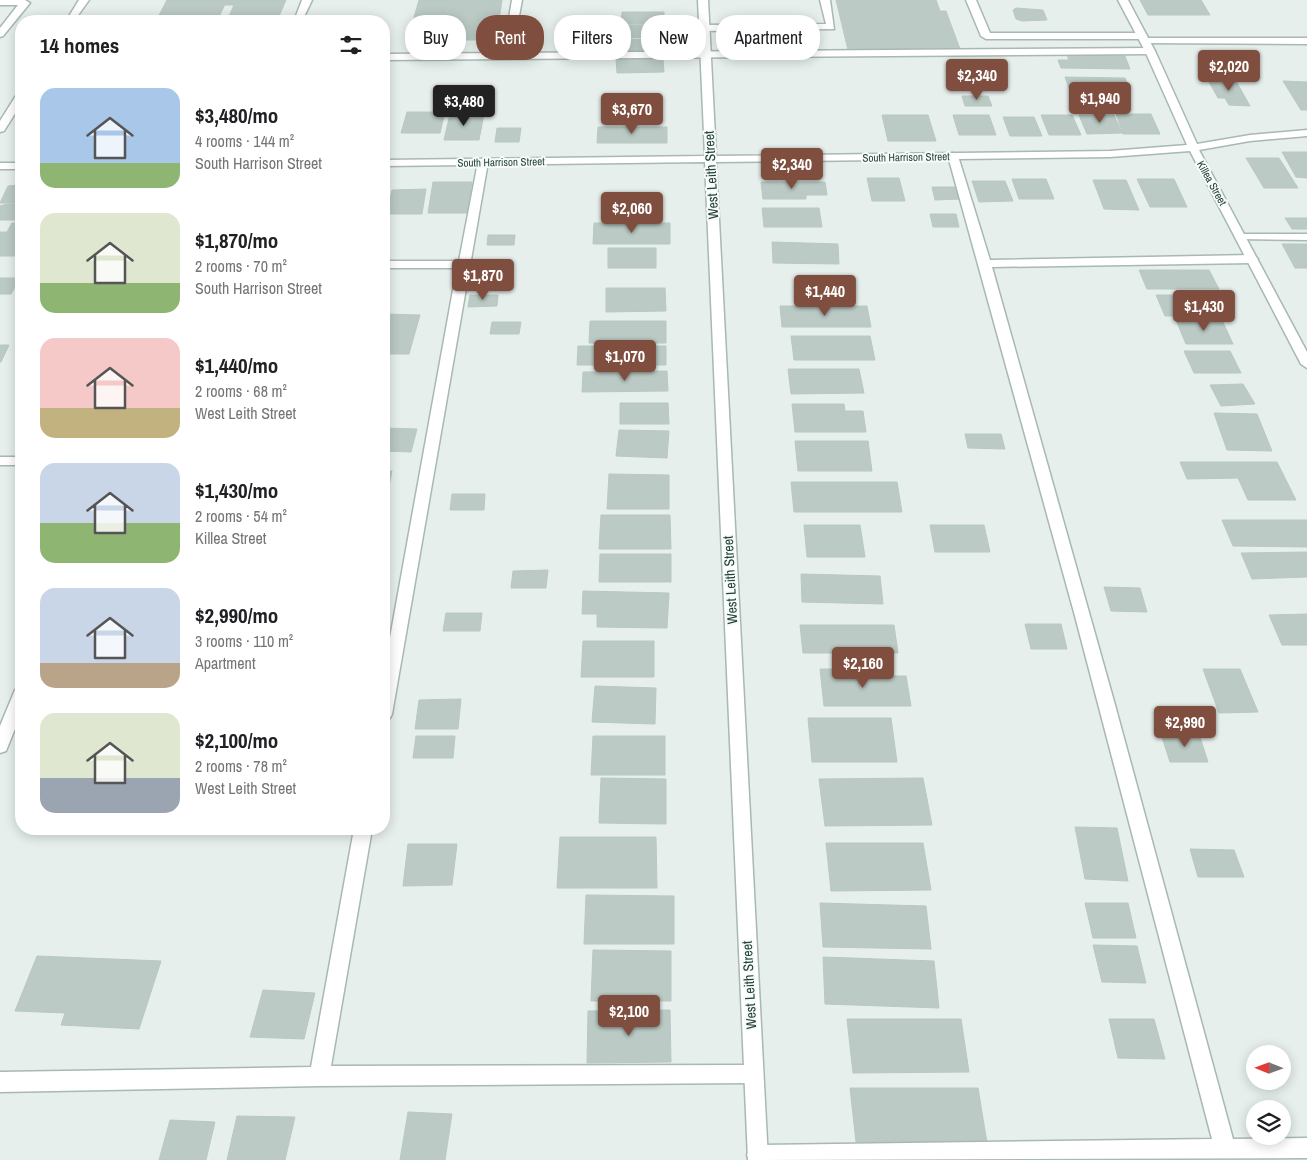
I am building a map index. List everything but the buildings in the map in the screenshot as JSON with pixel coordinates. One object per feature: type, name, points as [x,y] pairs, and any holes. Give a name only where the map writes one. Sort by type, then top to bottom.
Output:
[{"type":"street","points":[[74,15],[84,0]]},
{"type":"street","points":[[301,15],[307,0]]},
{"type":"street","points":[[514,15],[517,0]]},
{"type":"street","name":"West Leith Street","points":[[703,0],[704,15]]},
{"type":"street","points":[[706,28],[831,26],[826,0]]},
{"type":"street","points":[[972,0],[986,36],[1146,43]]},
{"type":"street","name":"Killea Street","points":[[1123,0],[1146,43],[1193,148],[1242,237],[1307,364]]},
{"type":"street","points":[[0,2],[24,3],[0,34]]},
{"type":"street","points":[[706,54],[1307,41]]},
{"type":"street","points":[[544,56],[641,55]]},
{"type":"street","points":[[390,57],[476,56]]},
{"type":"street","name":"West Leith Street","points":[[704,60],[711,159],[758,1158]]},
{"type":"street","points":[[0,129],[15,105]]},
{"type":"street","name":"South Harrison Street","points":[[390,163],[1110,154],[1193,148],[1250,138],[1307,133]]},
{"type":"street","points":[[953,156],[986,264],[1167,922],[1225,1148]]},
{"type":"street","points":[[390,680],[482,162]]},
{"type":"street","points":[[0,166],[15,166]]},
{"type":"street","points":[[1242,237],[1307,237]]},
{"type":"street","points":[[986,264],[1252,259]]},
{"type":"street","points":[[390,264],[464,265]]},
{"type":"street","points":[[0,461],[15,461]]},
{"type":"street","points":[[0,746],[15,709]]},
{"type":"street","points":[[319,1076],[362,835]]},
{"type":"street","points":[[0,1082],[319,1076],[753,1074]]},
{"type":"street","points":[[758,1158],[1307,1148]]}]
